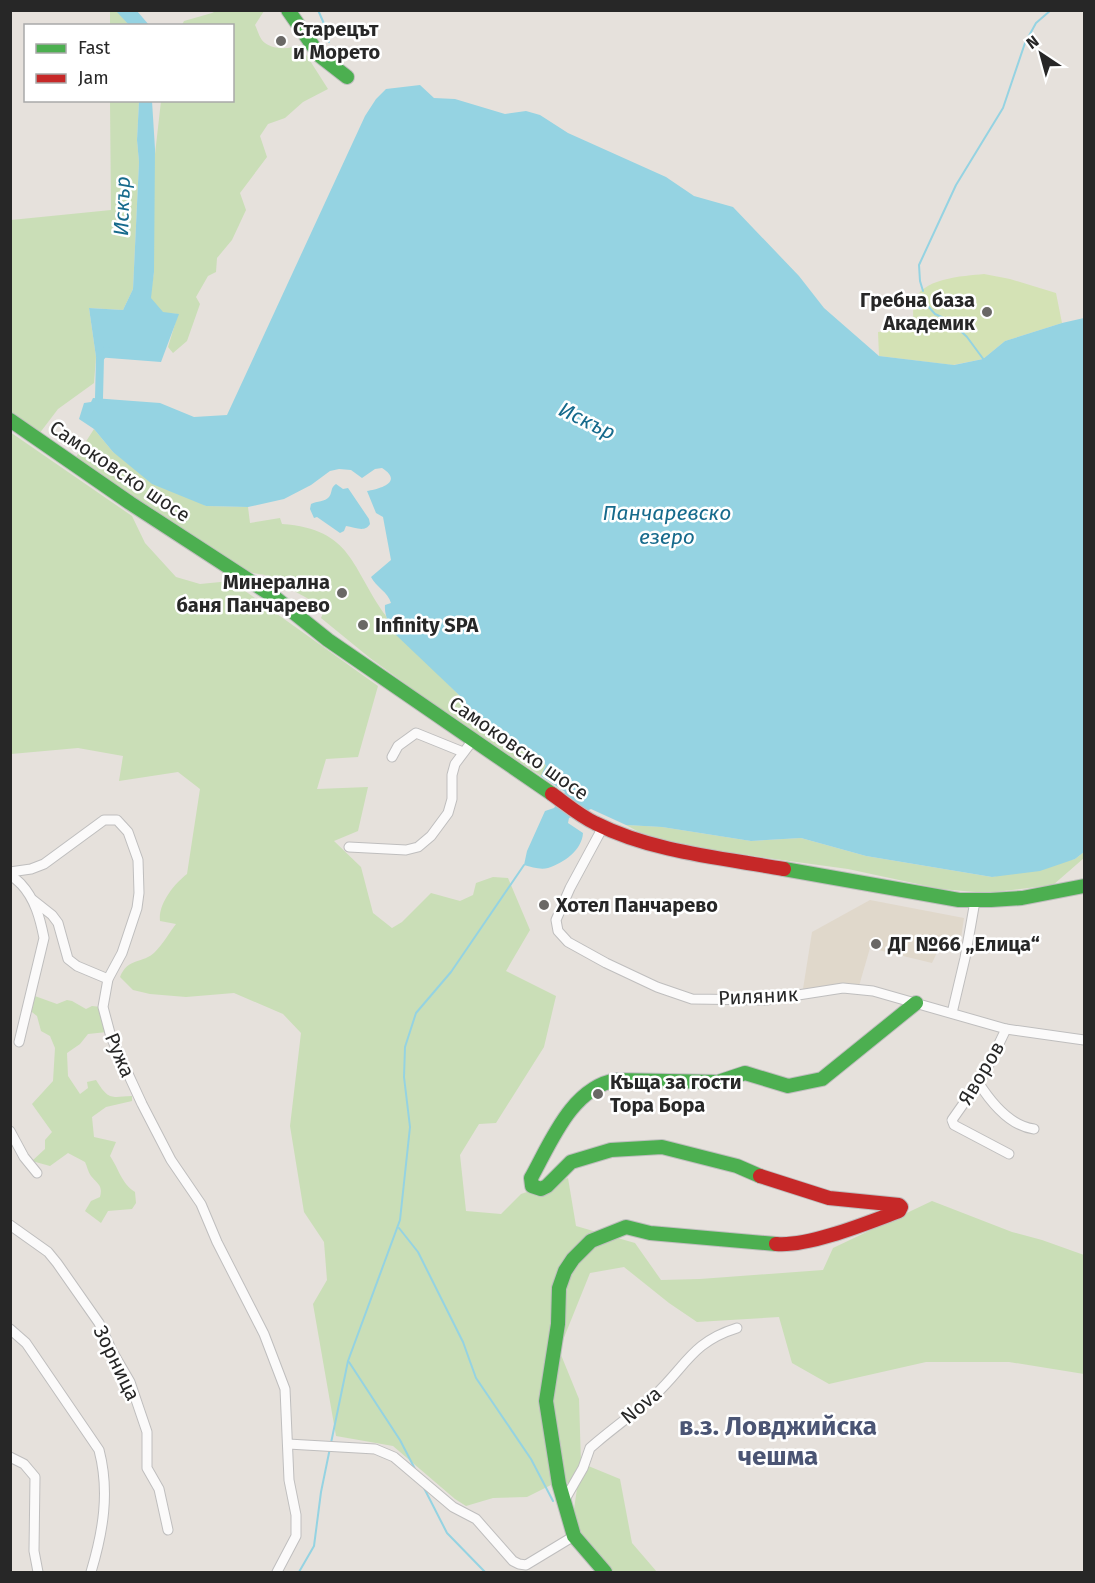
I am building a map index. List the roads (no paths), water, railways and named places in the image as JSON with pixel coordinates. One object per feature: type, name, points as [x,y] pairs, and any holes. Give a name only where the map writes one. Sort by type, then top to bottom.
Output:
[{"type":"street","points":[[288,10],[311,47],[329,67],[347,77]]},
{"type":"street","name":"Самоковско шосе","points":[[10,420],[273,596],[328,640],[557,798],[603,827],[674,849],[975,901],[1031,898],[1084,886]]},
{"type":"street","points":[[392,757],[398,746],[416,733],[463,752]]},
{"type":"street","points":[[349,847],[406,850],[418,848],[431,836],[448,813],[452,799],[452,774],[455,764],[473,740]]},
{"type":"street","name":"Ружа","points":[[11,878],[45,864],[104,820],[113,818],[128,832],[138,860],[137,908],[122,953],[108,979],[103,1006],[111,1037],[142,1104],[171,1160],[201,1204],[217,1242],[233,1269],[264,1334],[285,1389],[289,1480],[296,1515],[296,1536],[277,1572]]},
{"type":"street","name":"Риляник","points":[[603,827],[570,888],[556,920],[558,931],[568,942],[657,987],[692,999],[766,1000],[843,988],[873,991],[1006,1029],[1084,1040]]},
{"type":"street","points":[[11,878],[19,881],[33,900],[52,915],[58,923],[68,959],[77,966],[108,979]]},
{"type":"street","points":[[19,1042],[44,938],[33,900]]},
{"type":"street","points":[[952,1013],[975,901]]},
{"type":"street","points":[[604,1572],[574,1536],[560,1484],[546,1401],[558,1324],[559,1288],[569,1265],[586,1245],[614,1230],[626,1227],[650,1233],[787,1245],[850,1229],[899,1211],[901,1207],[830,1198],[775,1182],[737,1166],[662,1147],[611,1150],[571,1162],[541,1189],[534,1188],[530,1183],[531,1178],[563,1121],[587,1092],[595,1086],[617,1080],[718,1082],[745,1073],[788,1086],[811,1082],[822,1078],[916,1003]]},
{"type":"street","name":"Яворов","points":[[1006,1029],[978,1082],[952,1120],[954,1125],[1009,1154]]},
{"type":"street","points":[[978,1082],[1003,1113],[1027,1128],[1034,1129]]},
{"type":"street","points":[[10,1131],[24,1157],[37,1173]]},
{"type":"street","name":"Зорница","points":[[10,1225],[48,1252],[57,1263],[99,1323],[130,1382],[147,1432],[147,1468],[159,1489],[168,1530]]},
{"type":"street","name":"Nova","points":[[564,1501],[583,1468],[590,1448],[654,1396],[691,1354],[711,1339],[737,1328]]},
{"type":"street","points":[[10,1329],[26,1343],[99,1450],[103,1464],[105,1493],[103,1527],[92,1572]]},
{"type":"street","points":[[288,1444],[375,1449],[394,1457],[453,1508],[476,1519],[513,1561],[519,1564],[526,1565],[574,1536]]},
{"type":"street","points":[[10,1457],[24,1464],[34,1477],[34,1551],[38,1572]]},
{"type":"water","points":[[116,11],[137,11],[148,24],[128,24]]},
{"type":"water","name":"Панчаревско езеро","points":[[420,85],[434,98],[455,99],[505,114],[526,111],[540,115],[568,133],[666,177],[694,196],[733,207],[799,276],[824,308],[879,356],[954,365],[983,359],[1005,341],[1084,318],[1084,852],[1075,859],[1040,871],[992,877],[866,856],[801,838],[751,841],[662,827],[626,825],[591,809],[569,818],[568,823],[583,833],[579,845],[571,855],[548,868],[524,865],[527,851],[545,811],[554,808],[565,792],[541,776],[546,765],[515,746],[505,745],[495,738],[459,695],[396,635],[392,628],[386,617],[385,609],[385,605],[391,603],[371,577],[391,560],[383,517],[376,513],[367,491],[388,484],[391,477],[388,473],[382,468],[375,469],[362,478],[351,470],[339,469],[330,471],[311,485],[284,499],[248,507],[206,506],[152,484],[113,452],[94,429],[79,419],[84,403],[91,402],[93,398],[160,403],[194,417],[227,415],[365,116],[386,89]]},
{"type":"water","points":[[139,102],[152,102],[155,149],[154,272],[151,298],[163,312],[179,314],[161,362],[96,357],[89,308],[123,310],[133,289],[139,162],[137,140]]},
{"type":"water","points":[[336,484],[343,489],[348,488],[369,519],[368,527],[363,529],[346,526],[340,533],[317,517],[314,518],[310,509],[311,504],[327,499]]},
{"type":"waterway","points":[[318,10],[329,42]]},
{"type":"waterway","points":[[923,291],[919,265],[956,185],[1003,108],[1025,43],[1036,23],[1051,10]]},
{"type":"waterway","points":[[925,299],[935,314],[950,321],[967,337],[984,360]]},
{"type":"waterway","points":[[99,398],[100,358],[106,350]]},
{"type":"waterway","points":[[331,1443],[348,1361],[400,1220],[410,1127],[404,1077],[405,1047],[416,1013],[451,972],[524,865]]},
{"type":"waterway","points":[[399,1228],[418,1252],[463,1342],[476,1378],[531,1459],[553,1501]]},
{"type":"waterway","points":[[349,1362],[400,1440],[415,1469]]},
{"type":"waterway","points":[[299,1572],[314,1546],[330,1448]]},
{"type":"waterway","points":[[424,1488],[447,1533],[485,1572]]},
{"type":"place","name":"Старецът и Морето","points":[[281,41]]},
{"type":"place","name":"Гребна база Академик","points":[[987,312]]},
{"type":"place","name":"Минерална баня Панчарево","points":[[342,593]]},
{"type":"place","name":"Infinity SPA","points":[[363,625]]},
{"type":"place","name":"Хотел Панчарево","points":[[544,905]]},
{"type":"place","name":"ДГ №66 „Елица“","points":[[876,944]]},
{"type":"place","name":"Къща за гости Тора Бора","points":[[598,1094]]},
{"type":"district","name":"в.з. Ловджийска чешма","points":[[778,1441]]},
{"type":"water label","name":"Искър","points":[[122,206]]},
{"type":"water label","name":"Искър","points":[[587,421]]}]
